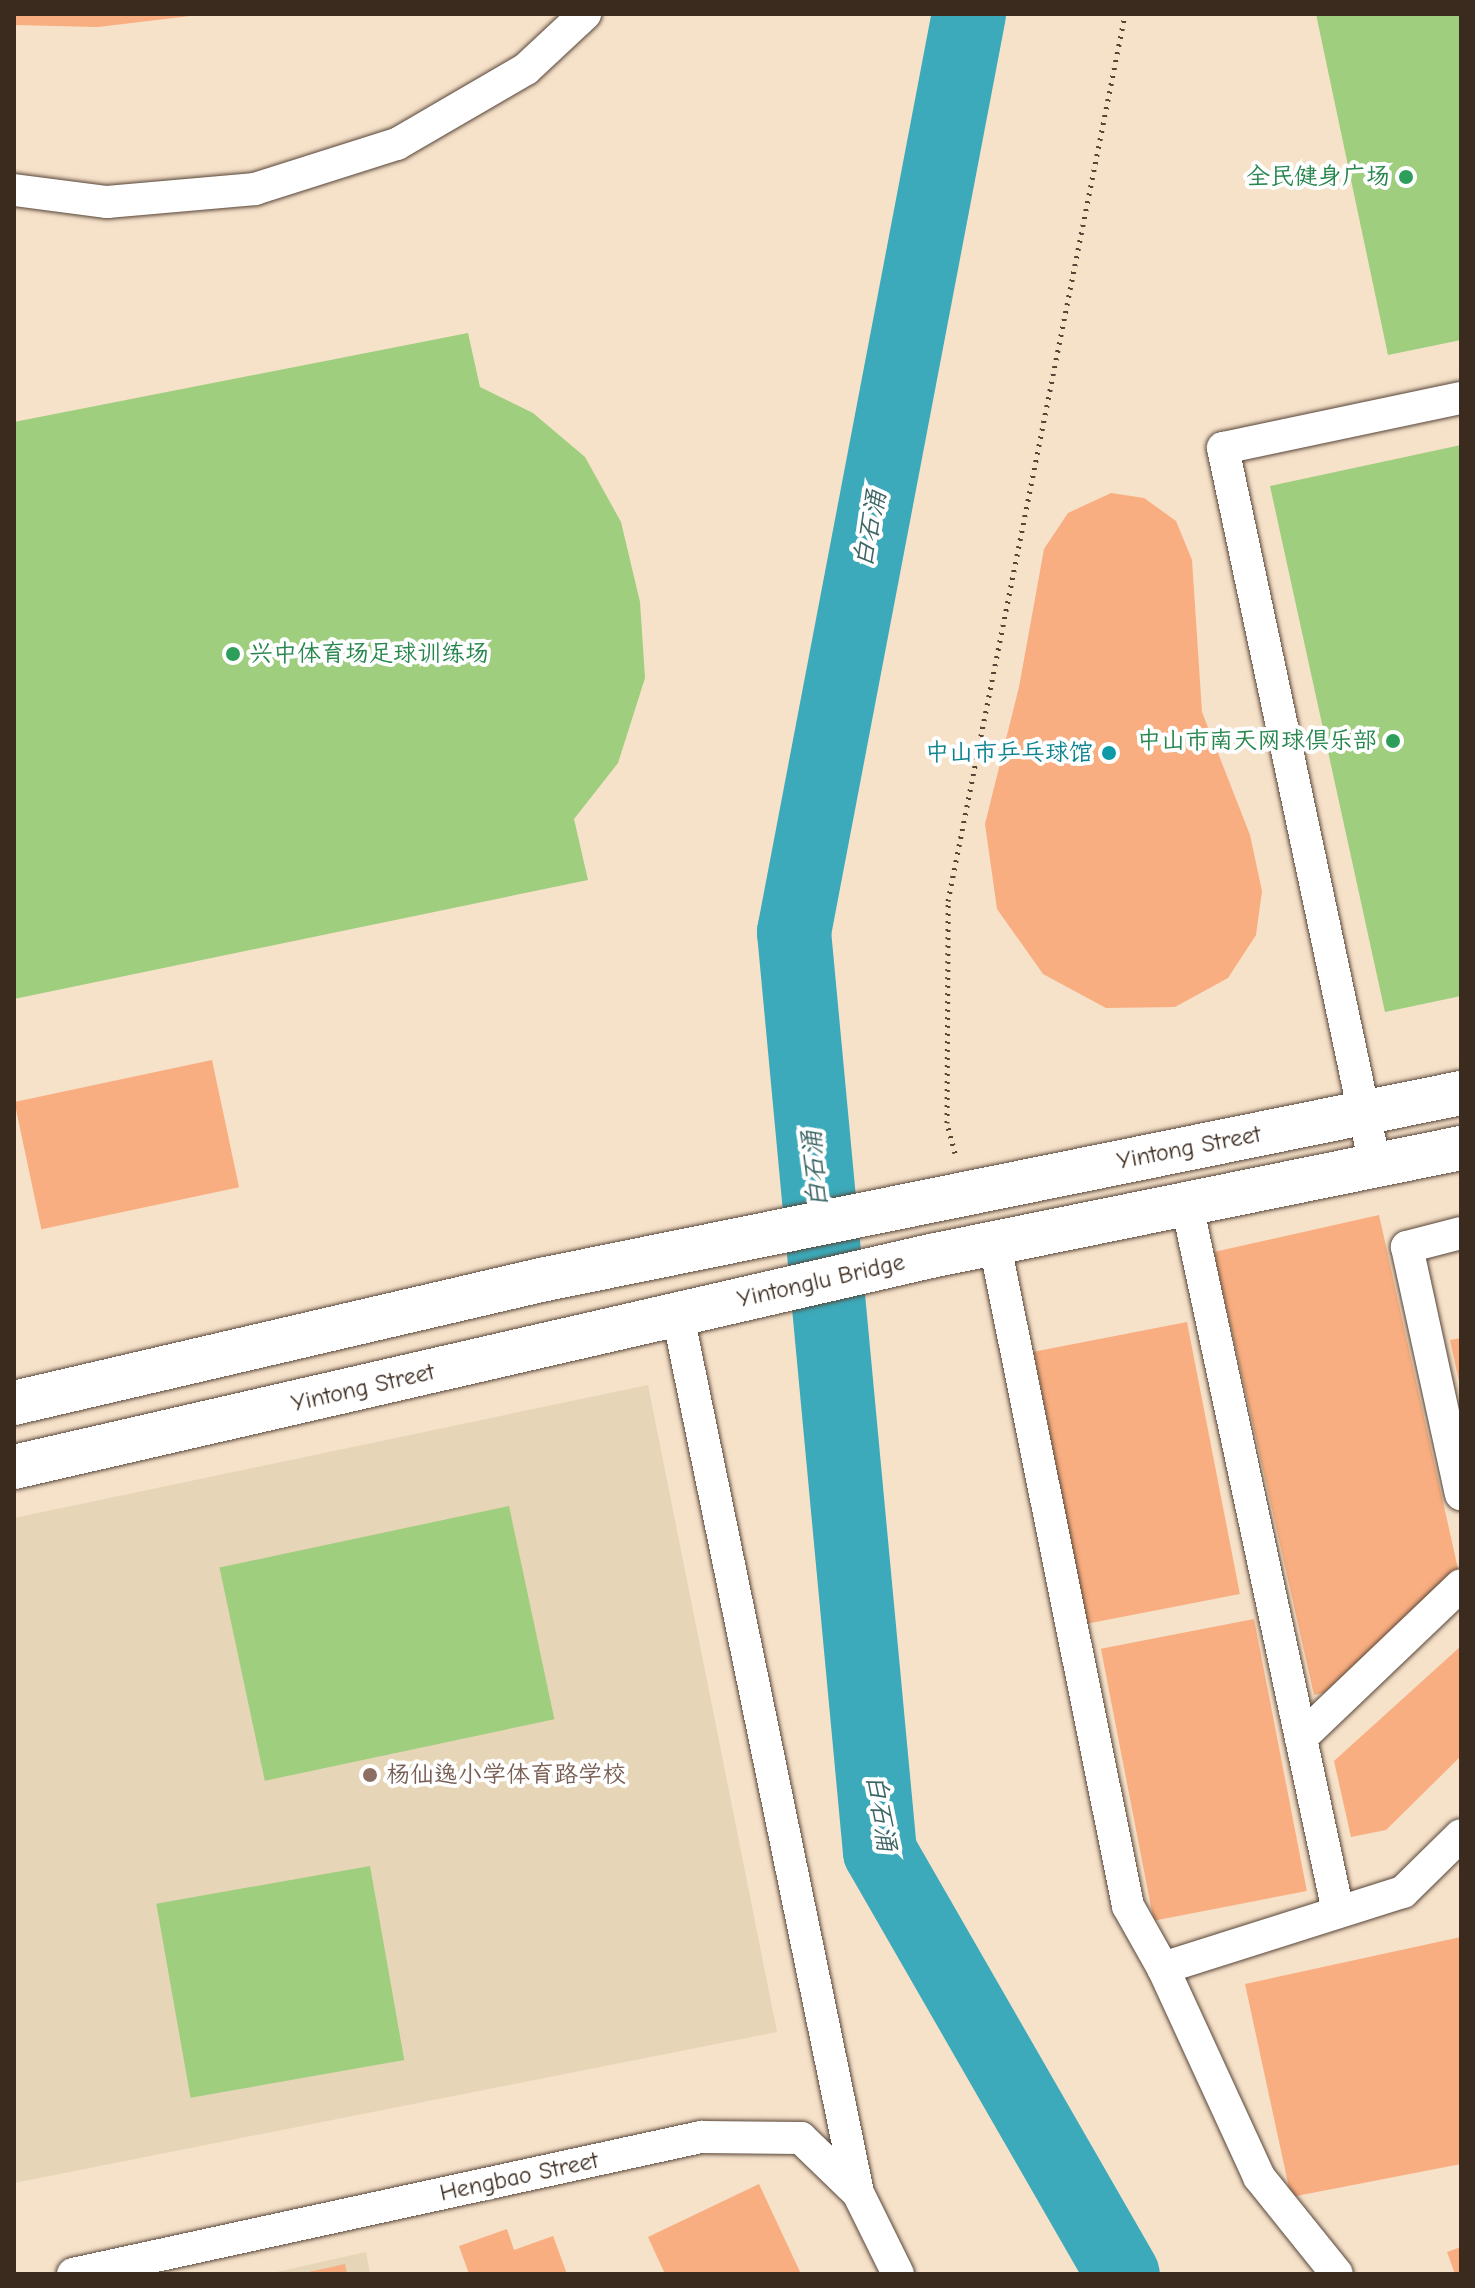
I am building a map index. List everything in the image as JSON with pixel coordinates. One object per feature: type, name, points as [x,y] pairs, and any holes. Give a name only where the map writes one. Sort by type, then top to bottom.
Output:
[{"type":"street","points":[[14,190],[107,202],[255,189],[397,144],[526,69],[585,14]]},
{"type":"street","points":[[1375,1165],[1223,448],[1461,398]]},
{"type":"street","name":"Yintong Street","points":[[14,1403],[699,1248],[1461,1093]]},
{"type":"street","points":[[1337,2274],[1259,2177],[1163,1968],[1128,1906],[995,1245],[1461,1148]]},
{"type":"street","points":[[1187,1205],[1338,1912]]},
{"type":"street","points":[[1461,1233],[1407,1247],[1461,1494]]},
{"type":"street","name":"Yintonglu Bridge","points":[[694,1311],[931,1256],[995,1245]]},
{"type":"street","points":[[694,1311],[858,2193]]},
{"type":"street","name":"Yintong Street","points":[[14,1467],[694,1311]]},
{"type":"street","points":[[1301,1738],[1461,1585]]},
{"type":"street","points":[[1163,1968],[1403,1892],[1461,1835]]},
{"type":"street","name":"Hengbao Street","points":[[73,2274],[701,2137],[801,2138],[858,2193],[898,2274]]},
{"type":"path","points":[[967,1193],[947,1123],[948,901],[1125,14]]},
{"type":"shaded area","name":"杨仙逸小学体育路学校","points":[[648,1385],[777,2032],[14,2183],[14,1518]]},
{"type":"shaded area","points":[[366,2252],[370,2274],[268,2274]]},
{"type":"green space","name":"全民健身广场","points":[[1316,14],[1461,14],[1461,340],[1388,355]]},
{"type":"green space","points":[[468,333],[480,387],[533,413],[585,457],[621,522],[640,602],[645,678],[618,763],[574,819],[588,880],[14,999],[14,422]]},
{"type":"green space","name":"中山市南天网球俱乐部","points":[[1461,445],[1461,996],[1385,1012],[1270,486]]},
{"type":"green space","points":[[509,1506],[554,1719],[265,1781],[219,1568]]},
{"type":"green space","points":[[370,1866],[404,2060],[191,2098],[156,1904]]},
{"type":"building","points":[[14,14],[190,16],[98,27],[14,25]]},
{"type":"building","name":"中山市乒乓球馆","points":[[1111,493],[1144,498],[1176,521],[1192,560],[1202,712],[1250,835],[1262,891],[1256,935],[1228,978],[1175,1007],[1106,1008],[1043,974],[997,909],[985,824],[1019,687],[1044,549],[1068,513]]},
{"type":"building","points":[[212,1060],[239,1187],[41,1229],[14,1102]]},
{"type":"building","points":[[1379,1215],[1458,1569],[1337,1690],[1314,1695],[1214,1252]]},
{"type":"building","points":[[1187,1322],[1240,1594],[1087,1624],[1034,1352]]},
{"type":"building","points":[[1461,1338],[1461,1386],[1460,1386],[1450,1340]]},
{"type":"building","points":[[1254,1619],[1307,1891],[1154,1921],[1101,1649]]},
{"type":"building","points":[[1461,1646],[1461,1756],[1386,1830],[1351,1837],[1334,1761]]},
{"type":"building","points":[[1461,1937],[1461,2164],[1291,2197],[1245,1984]]},
{"type":"building","points":[[759,2184],[801,2274],[665,2274],[648,2237]]},
{"type":"building","points":[[507,2229],[514,2250],[553,2236],[567,2274],[469,2274],[459,2246]]},
{"type":"building","points":[[1461,2247],[1461,2274],[1455,2274],[1447,2252]]},
{"type":"building","points":[[345,2264],[347,2274],[304,2274],[304,2273]]},
{"type":"waterway","name":"白石涌","points":[[969,14],[794,932],[880,1852],[1123,2274]]},
{"type":"place","name":"全民健身广场","points":[[1406,177]]},
{"type":"place","name":"兴中体育场足球训练场","points":[[233,654]]},
{"type":"place","name":"中山市南天网球俱乐部","points":[[1393,741]]},
{"type":"place","name":"中山市乒乓球馆","points":[[1109,753]]},
{"type":"place","name":"杨仙逸小学体育路学校","points":[[370,1775]]}]
